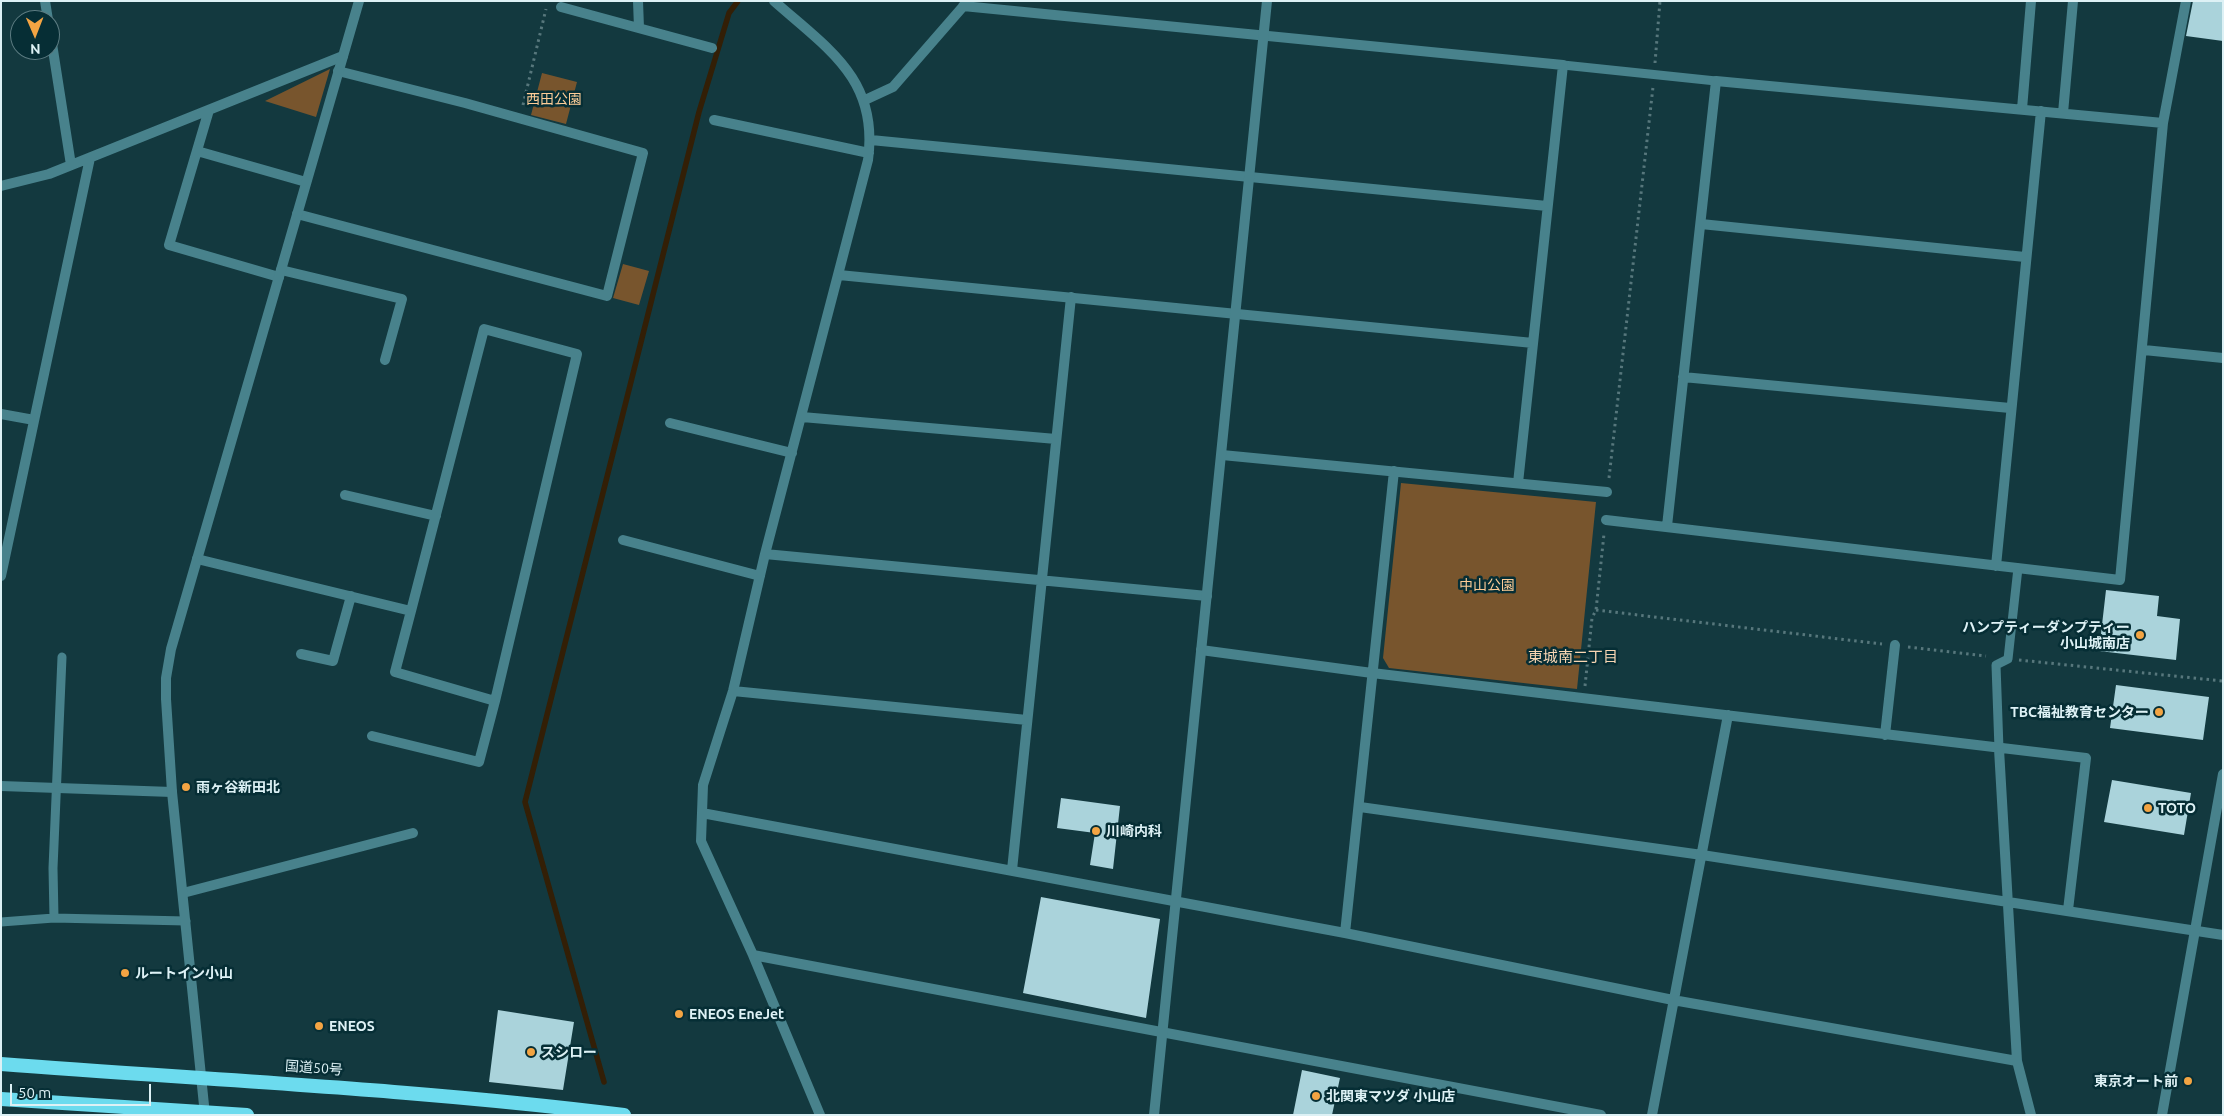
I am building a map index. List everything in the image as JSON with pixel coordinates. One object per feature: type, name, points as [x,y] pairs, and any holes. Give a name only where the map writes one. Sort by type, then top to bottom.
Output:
[{"type":"highway","name":"国道50号","points":[[1,1064],[457,1096],[624,1115]]},
{"type":"highway","points":[[1,1099],[247,1115]]},
{"type":"street","points":[[205,1113],[172,792],[166,678],[171,649],[359,1]]},
{"type":"street","points":[[638,1],[639,28]]},
{"type":"street","points":[[774,1],[832,53],[851,74],[865,100],[870,140],[869,153],[839,275],[765,554],[733,691],[703,785],[701,841],[753,955],[820,1115]]},
{"type":"street","points":[[1154,1115],[1267,1]]},
{"type":"street","points":[[2022,109],[2031,1]]},
{"type":"street","points":[[2064,113],[2074,1]]},
{"type":"street","points":[[1606,520],[2120,580],[2144,350],[2163,123],[2186,1]]},
{"type":"street","points":[[865,100],[893,87],[965,4],[1563,65],[1518,483]]},
{"type":"street","points":[[561,7],[712,48]]},
{"type":"street","points":[[1,186],[49,174],[343,56]]},
{"type":"street","points":[[55,60],[71,165]]},
{"type":"street","points":[[297,214],[608,296],[643,152],[338,71]]},
{"type":"street","points":[[1667,526],[1716,81],[2163,123]]},
{"type":"street","points":[[209,110],[169,245],[280,273],[402,299],[385,360]]},
{"type":"street","points":[[1996,566],[2010,408],[2041,111]]},
{"type":"street","points":[[714,120],[869,153]]},
{"type":"street","points":[[870,140],[1547,206]]},
{"type":"street","points":[[197,151],[306,182]]},
{"type":"street","points":[[1,576],[90,158]]},
{"type":"street","points":[[1701,224],[2025,257]]},
{"type":"street","points":[[839,275],[1533,343]]},
{"type":"street","points":[[1012,870],[1071,297]]},
{"type":"street","points":[[372,736],[479,762],[495,700],[577,354],[484,329],[395,672],[495,700]]},
{"type":"street","points":[[2144,350],[2223,358]]},
{"type":"street","points":[[1683,377],[2010,408]]},
{"type":"street","points":[[1,414],[34,420]]},
{"type":"street","points":[[802,416],[1056,439]]},
{"type":"street","points":[[670,423],[792,453]]},
{"type":"street","points":[[1222,455],[1607,492]]},
{"type":"street","points":[[1345,933],[1360,807],[1372,673],[1394,471]]},
{"type":"street","points":[[345,495],[436,516]]},
{"type":"street","points":[[623,540],[760,576]]},
{"type":"street","points":[[765,554],[1207,596]]},
{"type":"street","points":[[197,559],[411,611]]},
{"type":"street","points":[[301,654],[333,662],[351,596]]},
{"type":"street","points":[[1885,735],[1895,646]]},
{"type":"street","points":[[1201,650],[1372,673],[2086,758],[2068,910]]},
{"type":"street","points":[[733,691],[1028,720]]},
{"type":"street","points":[[1652,1115],[1728,715]]},
{"type":"street","points":[[1999,749],[2017,1061],[2031,1115]]},
{"type":"street","points":[[2162,1115],[2223,774]]},
{"type":"street","points":[[1,786],[172,792]]},
{"type":"street","points":[[1360,807],[1702,855],[2223,935]]},
{"type":"street","points":[[702,813],[1012,870],[1176,903],[1345,933],[1673,1000],[2017,1061]]},
{"type":"street","points":[[183,893],[413,833]]},
{"type":"street","points":[[753,955],[1601,1115]]},
{"type":"lane","points":[[1563,65],[1716,81]]},
{"type":"lane","points":[[1999,749],[1996,665],[2008,659],[2018,568]]},
{"type":"lane","points":[[54,918],[53,868],[58,788],[62,657]]},
{"type":"lane","points":[[1,922],[54,918],[186,921]]},
{"type":"path","points":[[1607,492],[1654,74],[1660,1]]},
{"type":"path","points":[[520,118],[547,6]]},
{"type":"path","points":[[1584,697],[1592,618],[1596,610],[1606,520]]},
{"type":"green space","points":[[330,69],[316,117],[265,101]]},
{"type":"green space","name":"西田公園","points":[[542,73],[577,82],[566,124],[531,115]]},
{"type":"green space","points":[[623,264],[649,271],[639,305],[613,298]]},
{"type":"green space","name":"中山公園","points":[[1401,483],[1596,502],[1577,689],[1389,668],[1383,658]]},
{"type":"building","points":[[2193,1],[2223,1],[2223,41],[2186,36]]},
{"type":"building","name":"ハンプティーダンプティー 小山城南店","points":[[2106,590],[2159,596],[2157,616],[2180,619],[2176,660],[2099,651]]},
{"type":"building","name":"TBC福祉教育センター","points":[[2116,685],[2209,697],[2203,740],[2110,728]]},
{"type":"building","name":"TOTO","points":[[2112,780],[2191,793],[2184,835],[2104,822]]},
{"type":"building","name":"川崎内科","points":[[1061,798],[1120,806],[1113,869],[1090,865],[1095,833],[1057,828]]},
{"type":"building","points":[[1041,897],[1160,919],[1146,1018],[1023,993]]},
{"type":"building","name":"スシロー","points":[[498,1010],[574,1022],[563,1090],[489,1082]]},
{"type":"building","name":"北関東マツダ 小山店","points":[[1302,1070],[1340,1078],[1332,1115],[1293,1115]]},
{"type":"waterway","points":[[604,1082],[525,802],[699,112],[729,13],[738,1]]},
{"type":"place","name":"ハンプティーダンプティー 小山城南店","points":[[2140,635]]},
{"type":"place","name":"TBC福祉教育センター","points":[[2159,712]]},
{"type":"place","name":"雨ヶ谷新田北","points":[[186,787]]},
{"type":"place","name":"TOTO","points":[[2148,808]]},
{"type":"place","name":"川崎内科","points":[[1096,831]]},
{"type":"place","name":"ルートイン小山","points":[[125,973]]},
{"type":"place","name":"ENEOS EneJet","points":[[679,1014]]},
{"type":"place","name":"ENEOS","points":[[319,1026]]},
{"type":"place","name":"スシロー","points":[[531,1052]]},
{"type":"place","name":"東京オート前","points":[[2188,1081]]},
{"type":"place","name":"北関東マツダ 小山店","points":[[1316,1096]]},
{"type":"district","name":"東城南二丁目","points":[[1573,657]]}]
